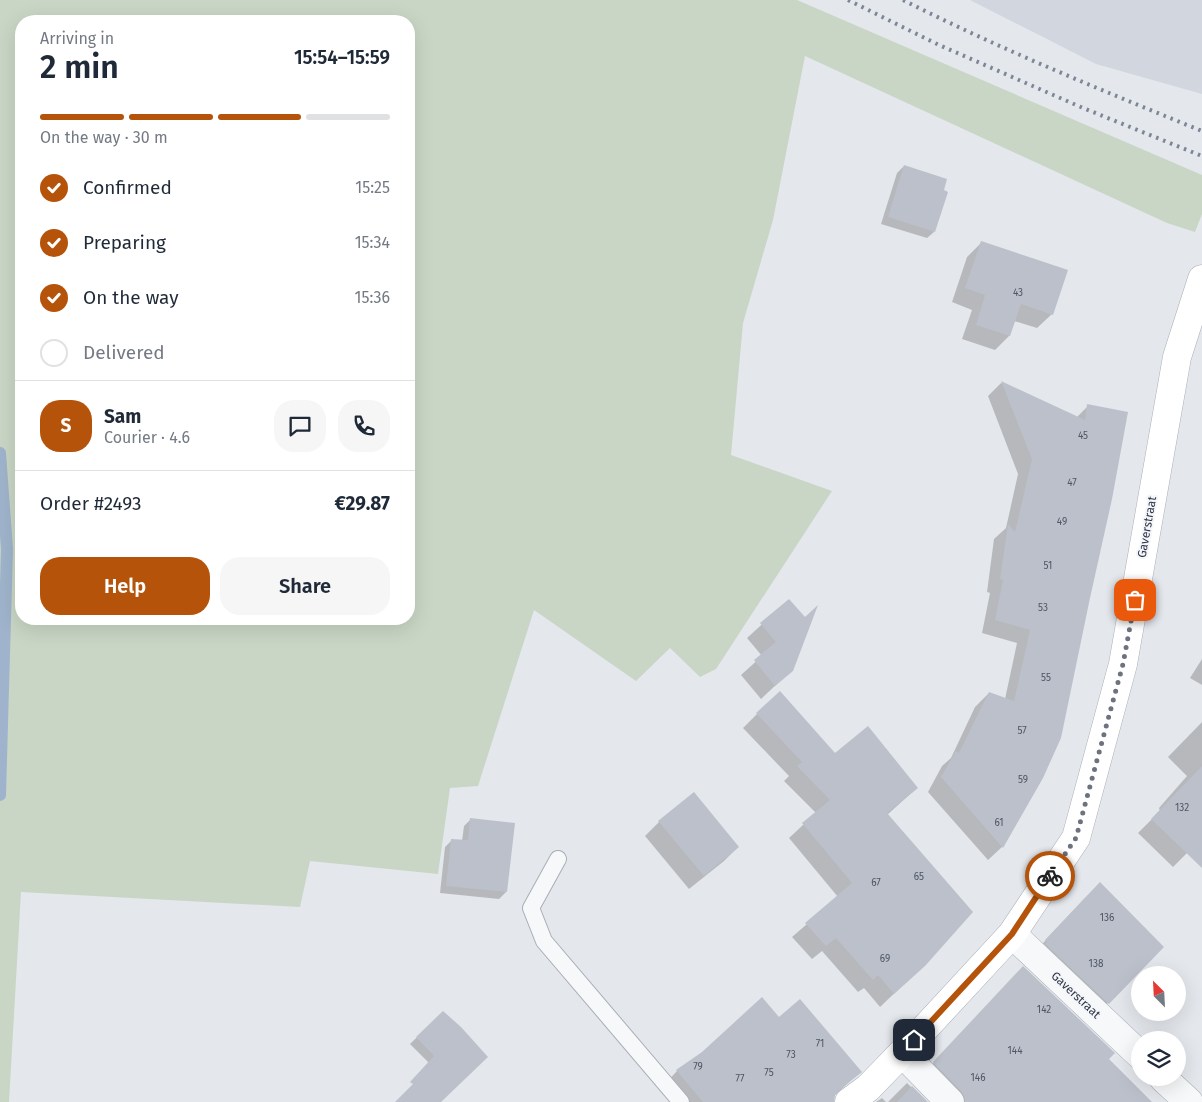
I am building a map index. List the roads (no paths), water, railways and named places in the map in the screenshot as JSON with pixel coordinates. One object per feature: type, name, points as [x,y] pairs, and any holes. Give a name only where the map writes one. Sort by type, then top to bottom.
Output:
[{"type":"street","name":"Gaverstraat","points":[[849,1102],[868,1088],[902,1053],[1012,934],[1076,838],[1123,664],[1177,357],[1202,280]]},
{"type":"street","name":"Gaverstraat","points":[[1012,934],[1131,1046]]},
{"type":"street","points":[[902,1053],[950,1102]]},
{"type":"street","points":[[1172,1086],[1189,1102]]},
{"type":"lane","points":[[558,859],[531,908],[544,941],[681,1102]]},
{"type":"waterway","points":[[0,453],[7,549],[0,795]]},
{"type":"railway","points":[[848,0],[939,45],[1083,108],[1202,156]]},
{"type":"railway","points":[[903,0],[1014,52],[1202,131]]}]
